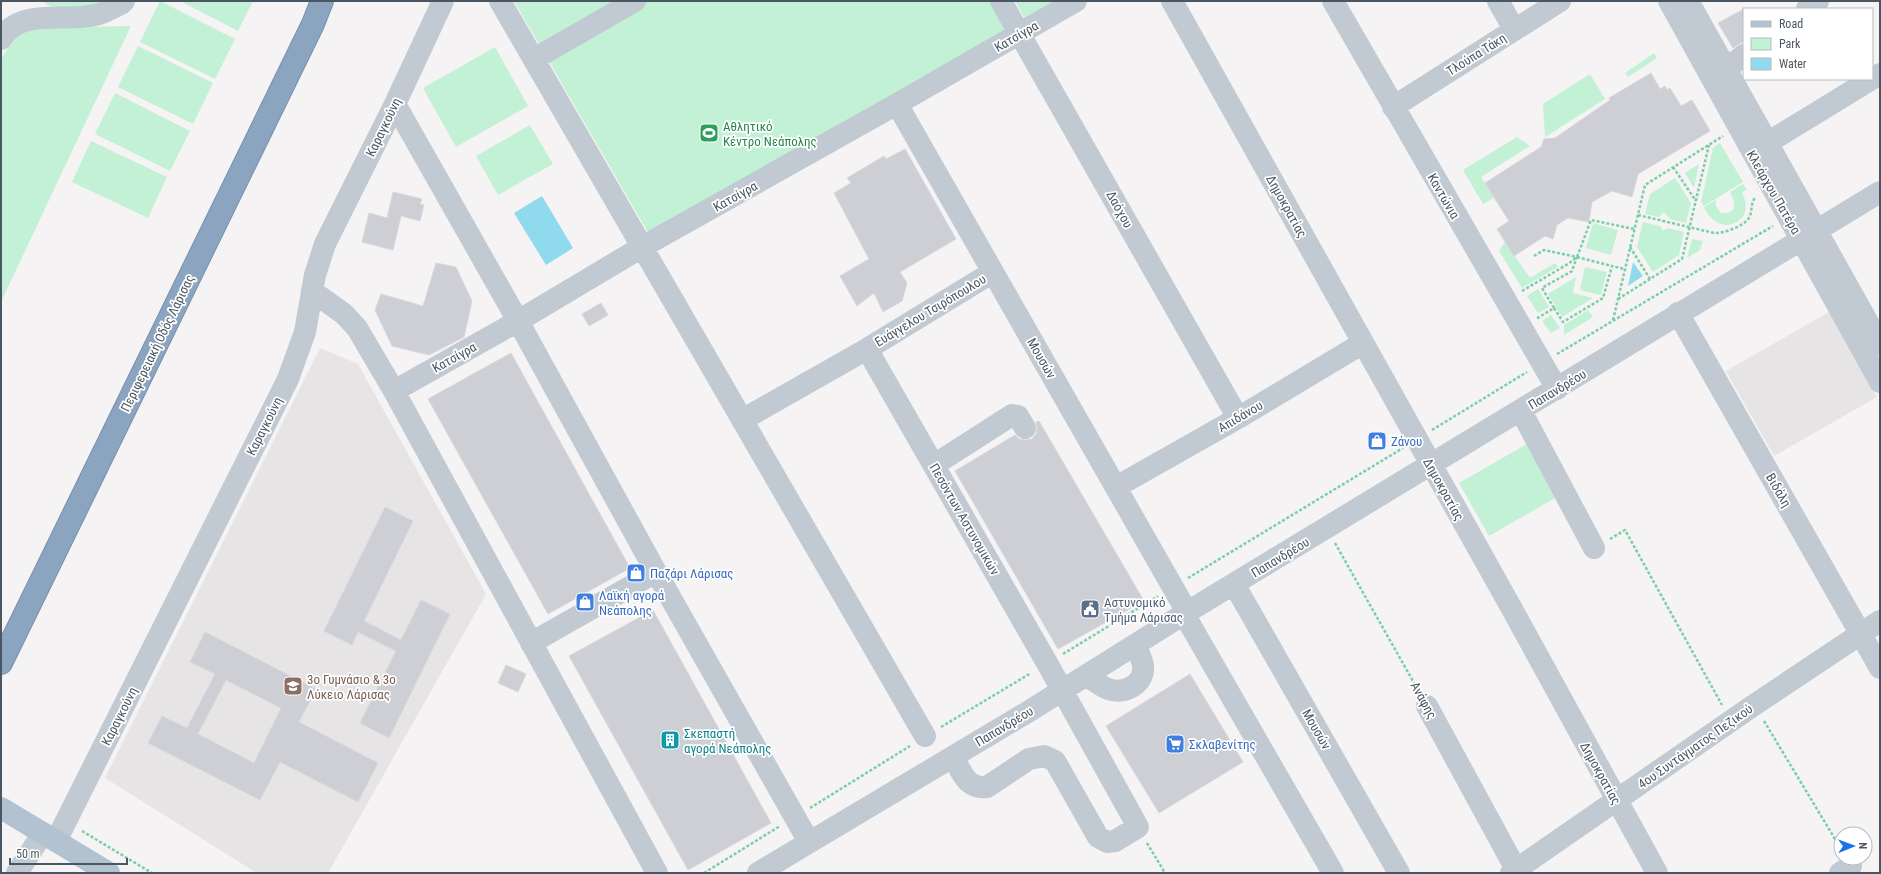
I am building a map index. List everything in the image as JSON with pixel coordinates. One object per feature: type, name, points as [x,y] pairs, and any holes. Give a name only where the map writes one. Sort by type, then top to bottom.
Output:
[{"type":"highway","points":[[313,24],[322,1]]},
{"type":"highway","points":[[313,24],[326,1]]},
{"type":"highway","name":"Περιφερειακή Οδός Λάρισας","points":[[1,663],[313,24]]},
{"type":"main road","points":[[1,808],[109,873]]},
{"type":"street","points":[[1,39],[7,29],[23,20],[98,14],[121,4],[124,1]]},
{"type":"street","name":"Καραγκούνη","points":[[17,873],[66,821],[288,379],[305,332],[315,275],[325,244],[395,104],[443,1]]},
{"type":"street","points":[[500,1],[925,736]]},
{"type":"street","points":[[534,59],[635,1]]},
{"type":"street","name":"Δαόχου","points":[[1001,1],[1238,418]]},
{"type":"street","name":"Κατσίγρα","points":[[394,391],[518,321],[642,247],[897,104],[1076,1]]},
{"type":"street","name":"Δημοκρατίας","points":[[1172,1],[1512,609],[1657,873]]},
{"type":"street","name":"Καντώνια","points":[[1333,1],[1505,302],[1557,389]]},
{"type":"street","points":[[1498,1],[1514,29]]},
{"type":"street","name":"Τλούπα Τάκη","points":[[1393,107],[1560,1]]},
{"type":"street","name":"Κλεάρχου Πατέρα","points":[[1669,1],[1737,127],[1788,216],[1809,235],[1880,344]]},
{"type":"street","name":"Κλεάρχου Πατέρα","points":[[1688,1],[1767,143],[1809,235],[1880,382]]},
{"type":"street","points":[[1808,8],[1818,1]]},
{"type":"street","points":[[1726,69],[1743,56]]},
{"type":"street","points":[[1767,143],[1870,80]]},
{"type":"street","points":[[395,104],[518,321],[656,572],[809,842]]},
{"type":"street","name":"Μουσών","points":[[897,104],[1173,587],[1186,613],[1333,873]]},
{"type":"street","name":"Παπανδρέου","points":[[758,873],[953,757],[1088,675],[1186,613],[1557,389],[1678,313],[1880,192]]},
{"type":"street","name":"Ευάγγελου Τσιρόπουλου","points":[[742,420],[867,349],[993,272]]},
{"type":"street","points":[[312,291],[344,314],[357,328],[394,391],[656,873]]},
{"type":"street","name":"Βιδάλη","points":[[1678,313],[1880,668]]},
{"type":"street","name":"Απιδάνου","points":[[1116,487],[1238,418],[1363,343]]},
{"type":"street","name":"Πεσόντων Αστυνομικών","points":[[867,349],[1047,663],[1138,827]]},
{"type":"street","points":[[1521,411],[1594,548]]},
{"type":"street","points":[[934,465],[1012,415],[1018,416],[1025,428]]},
{"type":"street","points":[[531,643],[656,572]]},
{"type":"street","name":"Μουσών","points":[[1234,584],[1399,873]]},
{"type":"street","name":"4ου Συντάγματος Πεζικού","points":[[1515,872],[1754,705],[1880,621]]},
{"type":"street","points":[[1088,675],[1096,684],[1109,690],[1120,692],[1136,684],[1142,677],[1143,666],[1135,645]]},
{"type":"street","name":"Ανάφης","points":[[1427,706],[1515,872]]},
{"type":"street","points":[[953,757],[970,784],[979,788],[987,787],[1029,759],[1044,756],[1055,761],[1098,837],[1107,842],[1115,840],[1138,827]]},
{"type":"path","points":[[1613,321],[1624,269],[1645,185],[1737,127]]},
{"type":"path","points":[[1618,299],[1682,259],[1710,144]]},
{"type":"path","points":[[1673,167],[1696,202]]},
{"type":"path","points":[[1638,215],[1717,233],[1728,232],[1747,220],[1750,216],[1753,199],[1772,187]]},
{"type":"path","points":[[704,873],[925,736],[1788,216]]},
{"type":"path","points":[[1612,266],[1603,298],[1563,322],[1542,288],[1572,271],[1591,220],[1634,229]]},
{"type":"path","points":[[1630,247],[1650,279]]},
{"type":"path","points":[[1534,256],[1544,250],[1624,269]]},
{"type":"path","points":[[1505,302],[1577,257]]},
{"type":"path","points":[[1521,329],[1554,308]]},
{"type":"path","name":"Ανάφης","points":[[1327,529],[1427,706]]},
{"type":"path","points":[[1594,548],[1625,530],[1732,721]]},
{"type":"path","points":[[1754,705],[1833,844]]},
{"type":"path","points":[[66,821],[152,873]]},
{"type":"path","points":[[1138,827],[1165,873]]},
{"type":"shaded area","points":[[1829,312],[1877,397],[1774,456],[1726,371]]},
{"type":"shaded area","name":"3ο Γυμνάσιο & 3ο Λύκειο Λάρισας","points":[[320,348],[358,364],[486,594],[328,873],[257,873],[105,778]]},
{"type":"green space","points":[[43,1],[102,1],[80,8],[63,9],[55,8]]},
{"type":"green space","points":[[160,1],[235,39],[215,79],[140,42]]},
{"type":"green space","points":[[180,1],[253,1],[238,31]]},
{"type":"green space","name":"Αθλητικό Κέντρο Νεάπολης","points":[[514,1],[990,1],[1007,31],[649,234]]},
{"type":"green space","points":[[1015,1],[1056,1],[1025,19]]},
{"type":"green space","points":[[131,26],[1,302],[1,59],[21,28]]},
{"type":"green space","points":[[138,46],[213,83],[193,124],[118,87]]},
{"type":"green space","points":[[495,47],[528,106],[456,147],[423,88]]},
{"type":"green space","points":[[1654,53],[1657,58],[1628,77],[1625,73]]},
{"type":"green space","points":[[1590,74],[1605,99],[1545,137],[1543,104]]},
{"type":"green space","points":[[115,93],[190,131],[170,171],[95,134]]},
{"type":"green space","points":[[530,125],[553,164],[498,195],[476,156]]},
{"type":"green space","points":[[1517,137],[1530,146],[1481,177],[1494,198],[1483,204],[1463,170]]},
{"type":"green space","points":[[91,141],[167,177],[148,218],[72,182]]},
{"type":"green space","points":[[1720,143],[1743,182],[1704,206],[1701,202],[1713,148]]},
{"type":"green space","points":[[1699,164],[1694,188],[1685,173]]},
{"type":"green space","points":[[1675,178],[1691,203],[1686,223],[1670,219],[1664,212],[1659,217],[1645,214],[1650,194]]},
{"type":"green space","points":[[1743,184],[1747,189],[1742,193],[1746,203],[1745,212],[1741,219],[1735,223],[1727,225],[1719,223],[1711,217],[1704,207],[1716,200],[1716,206],[1721,213],[1728,213],[1734,209],[1734,202],[1730,192]]},
{"type":"green space","points":[[1643,222],[1660,226],[1663,231],[1668,228],[1684,232],[1679,255],[1653,272],[1637,247]]},
{"type":"green space","points":[[1593,223],[1618,230],[1611,255],[1586,248]]},
{"type":"green space","points":[[1692,239],[1703,241],[1700,250],[1687,258]]},
{"type":"green space","points":[[1505,242],[1530,278],[1555,263],[1558,267],[1522,288],[1499,251]]},
{"type":"green space","points":[[1585,267],[1607,272],[1601,295],[1580,290]]},
{"type":"green space","points":[[1576,277],[1573,293],[1593,298],[1562,317],[1548,294]]},
{"type":"green space","points":[[1538,289],[1549,307],[1538,313],[1527,296]]},
{"type":"green space","points":[[1588,310],[1593,317],[1564,335],[1564,325]]},
{"type":"green space","points":[[1551,315],[1560,328],[1551,333],[1542,321]]},
{"type":"green space","points":[[1527,444],[1557,497],[1489,536],[1459,483]]},
{"type":"water","points":[[542,196],[573,248],[546,265],[514,213]]},
{"type":"water","points":[[1633,262],[1643,276],[1628,286]]},
{"type":"building","points":[[1743,10],[1743,42],[1733,48],[1718,23]]},
{"type":"building","points":[[1651,73],[1660,89],[1665,86],[1667,90],[1670,88],[1681,106],[1692,100],[1710,131],[1638,174],[1632,197],[1612,191],[1592,202],[1589,222],[1568,218],[1557,225],[1553,239],[1545,236],[1514,256],[1497,229],[1509,221],[1485,183],[1541,147],[1544,139],[1555,138],[1610,100],[1609,98]]},
{"type":"building","points":[[905,149],[956,239],[900,272],[907,283],[902,301],[883,312],[874,293],[857,306],[840,276],[869,259],[834,193],[851,183],[847,178],[884,156],[886,159]]},
{"type":"building","points":[[393,192],[422,199],[420,204],[424,205],[420,221],[401,216],[393,250],[362,242],[369,213],[387,218]]},
{"type":"building","points":[[436,263],[456,267],[472,301],[464,337],[429,355],[392,346],[375,310],[381,294],[423,306]]},
{"type":"building","points":[[601,303],[608,315],[589,326],[582,314]]},
{"type":"building","points":[[511,353],[630,568],[548,614],[428,399]]},
{"type":"building","points":[[1039,421],[1144,601],[1058,649],[955,471],[1015,435],[1019,439],[1032,439],[1036,434],[1036,422]]},
{"type":"building","points":[[385,507],[413,521],[364,621],[401,640],[421,600],[450,614],[389,738],[360,723],[396,651],[358,632],[352,645],[324,631]]},
{"type":"building","name":"Σκεπαστή αγορά Νεάπολης","points":[[653,610],[771,823],[688,870],[569,656]]},
{"type":"building","points":[[205,632],[316,689],[299,722],[378,763],[358,802],[280,762],[260,800],[148,743],[162,716],[187,728],[215,674],[190,662]],"holes":[[[226,680],[281,708],[254,763],[198,734]]]},
{"type":"building","points":[[506,665],[526,674],[518,692],[498,683]]},
{"type":"building","name":"Σκλαβενίτης","points":[[1190,674],[1243,762],[1159,813],[1106,726]]},
{"type":"place","name":"Αθλητικό Κέντρο Νεάπολης","points":[[709,133]]},
{"type":"place","name":"Ζάνου","points":[[1377,441]]},
{"type":"place","name":"Παζάρι Λάρισας","points":[[636,573]]},
{"type":"place","name":"Λαϊκή αγορά Νεάπολης","points":[[585,602]]},
{"type":"place","name":"Αστυνομικό Τμήμα Λάρισας","points":[[1090,609]]},
{"type":"place","name":"3ο Γυμνάσιο & 3ο Λύκειο Λάρισας","points":[[293,686]]},
{"type":"place","name":"Σκεπαστή αγορά Νεάπολης","points":[[670,740]]},
{"type":"place","name":"Σκλαβενίτης","points":[[1175,744]]}]
